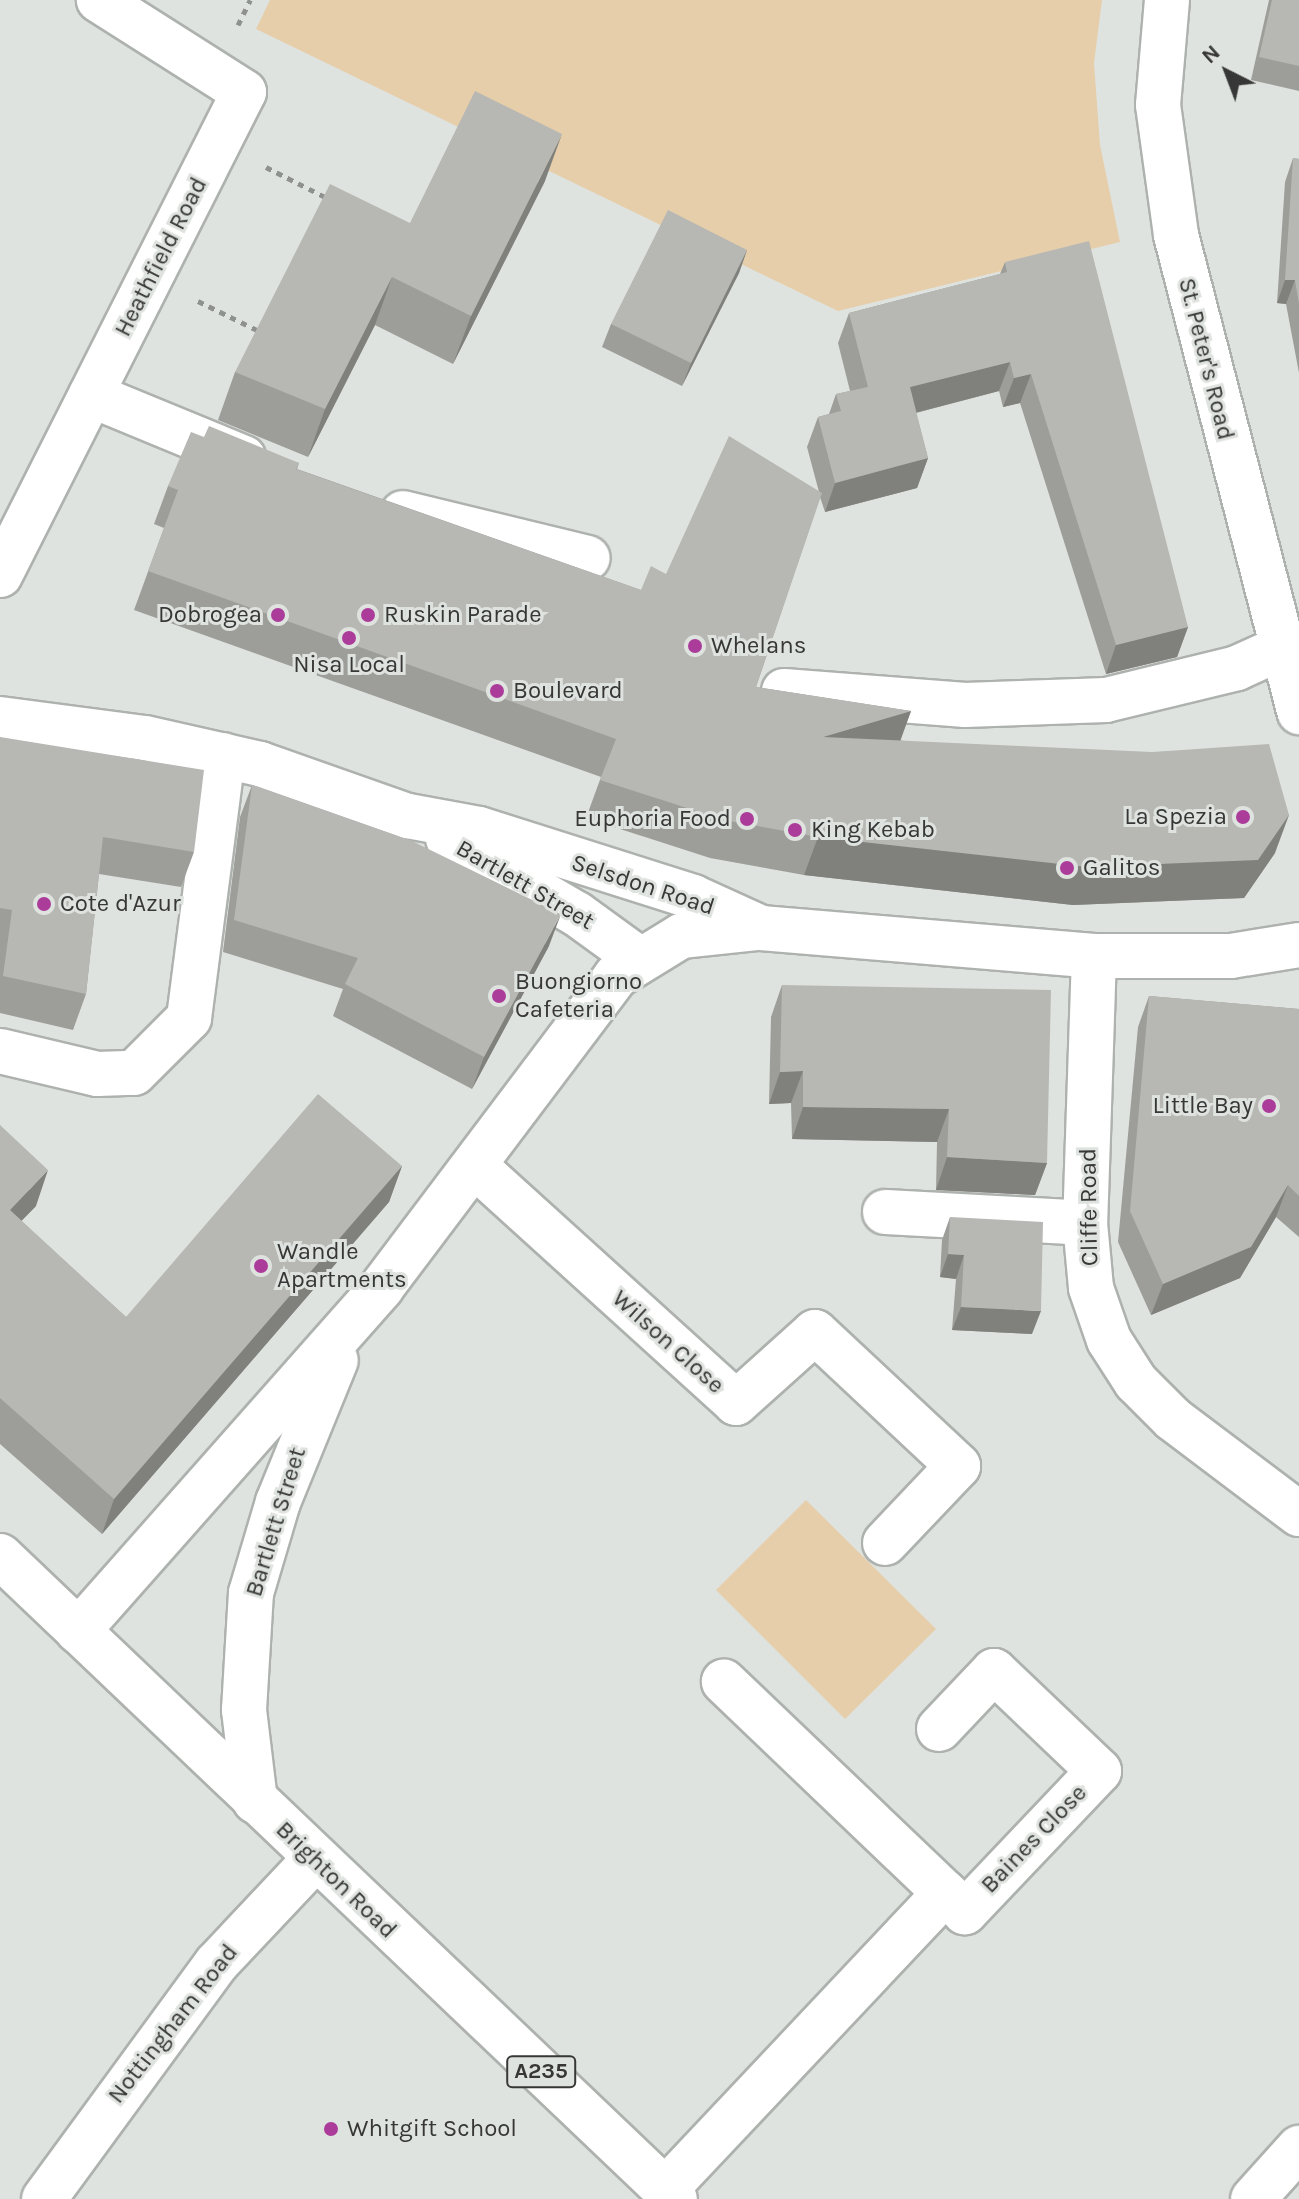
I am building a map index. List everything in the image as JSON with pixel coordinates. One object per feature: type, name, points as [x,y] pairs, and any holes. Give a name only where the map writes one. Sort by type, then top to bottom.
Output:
[{"type":"main road","name":"Heathfield Road","points":[[0,575],[244,92],[99,0]]},
{"type":"main road","name":"St. Peter's Road","points":[[1167,0],[1158,74],[1164,169],[1299,712]]},
{"type":"main road","points":[[91,395],[283,474]]},
{"type":"main road","points":[[357,502],[588,558]]},
{"type":"main road","points":[[784,691],[965,705],[1106,700],[1237,668],[1281,648]]},
{"type":"main road","name":"Selsdon Road","points":[[0,719],[223,755],[408,816],[479,829],[693,897],[761,928],[1094,956],[1231,956],[1299,945]]},
{"type":"main road","points":[[0,1051],[97,1074],[134,1073],[189,1018],[223,755]]},
{"type":"main road","name":"Bartlett Street","points":[[408,816],[577,914],[639,959]]},
{"type":"main road","name":"Bartlett Street","points":[[78,1631],[366,1305],[476,1167],[599,994],[639,959],[681,936],[761,928]]},
{"type":"main road","name":"Cliffe Road","points":[[1094,956],[1085,1223],[1091,1288],[1109,1340],[1136,1382],[1299,1514]]},
{"type":"main road","name":"Wilson Close","points":[[476,1167],[736,1403],[815,1332],[958,1466],[885,1543]]},
{"type":"main road","points":[[885,1212],[1085,1223]]},
{"type":"main road","name":"Bartlett Street","points":[[255,1801],[244,1710],[251,1593],[309,1420],[366,1305]]},
{"type":"main road","name":"Brighton Road","points":[[0,1556],[314,1860],[670,2194]]},
{"type":"main road","name":"Baines Close","points":[[724,1682],[965,1912],[1099,1771],[994,1671],[939,1729]]},
{"type":"main road","name":"Nottingham Road","points":[[44,2199],[216,1964],[314,1860]]},
{"type":"main road","name":"Baines Close","points":[[670,2194],[945,1893]]},
{"type":"main road","points":[[1253,2199],[1299,2148]]},
{"type":"path","points":[[218,143],[341,205]]},
{"type":"path","points":[[151,278],[262,333]]},
{"type":"shaded area","points":[[270,0],[1102,0],[1094,63],[1100,145],[1120,242],[838,311],[256,29]]},
{"type":"shaded area","points":[[806,1500],[936,1629],[845,1719],[716,1590]]},
{"type":"building","points":[[1272,0],[1299,0],[1299,66],[1259,57]]},
{"type":"building","points":[[475,91],[562,134],[471,316],[392,277],[325,409],[235,372],[330,184],[410,223]]},
{"type":"building","points":[[1293,158],[1299,159],[1299,304],[1295,280],[1285,280]]},
{"type":"building","points":[[668,210],[747,250],[691,363],[611,324]]},
{"type":"building","points":[[1089,241],[1188,627],[1116,645],[1031,374],[1014,378],[1010,362],[910,387],[928,458],[835,483],[818,417],[841,411],[836,394],[868,387],[849,313],[1007,272],[1005,262]]},
{"type":"building","points":[[209,426],[299,463],[296,469],[641,590],[651,566],[666,574],[729,436],[822,493],[756,687],[911,711],[823,737],[1152,752],[1269,744],[1289,815],[1258,860],[1087,867],[818,837],[724,820],[600,780],[616,739],[148,571],[178,490],[168,486],[191,432],[204,437]]},
{"type":"building","points":[[0,737],[204,770],[194,852],[103,837],[86,994],[3,976],[12,910],[0,908]]},
{"type":"building","points":[[252,785],[412,841],[561,914],[484,1057],[345,984],[358,958],[234,920]]},
{"type":"building","points":[[782,985],[1051,990],[1047,1163],[947,1157],[949,1109],[803,1107],[803,1071],[780,1072]]},
{"type":"building","points":[[1149,996],[1299,1009],[1299,1196],[1288,1185],[1251,1247],[1163,1284],[1130,1211]]},
{"type":"building","name":"Wandle Apartments","points":[[318,1094],[402,1166],[114,1499],[0,1398],[0,1125],[48,1170],[10,1210],[126,1317]]},
{"type":"building","points":[[950,1217],[1043,1222],[1041,1311],[961,1307],[964,1255],[948,1254]]},
{"type":"place","name":"Dobrogea","points":[[278,615]]},
{"type":"place","name":"Ruskin Parade","points":[[368,615]]},
{"type":"place","name":"Nisa Local","points":[[349,638]]},
{"type":"place","name":"Whelans","points":[[695,646]]},
{"type":"place","name":"Boulevard","points":[[497,691]]},
{"type":"place","name":"La Spezia","points":[[1243,817]]},
{"type":"place","name":"Euphoria Food","points":[[747,819]]},
{"type":"place","name":"King Kebab","points":[[795,830]]},
{"type":"place","name":"Galitos","points":[[1067,868]]},
{"type":"place","name":"Cote d'Azur","points":[[44,904]]},
{"type":"place","name":"Buongiorno Cafeteria","points":[[499,996]]},
{"type":"place","name":"Little Bay","points":[[1269,1106]]},
{"type":"place","name":"Wandle Apartments","points":[[261,1266]]},
{"type":"place","name":"Whitgift School","points":[[331,2129]]}]
